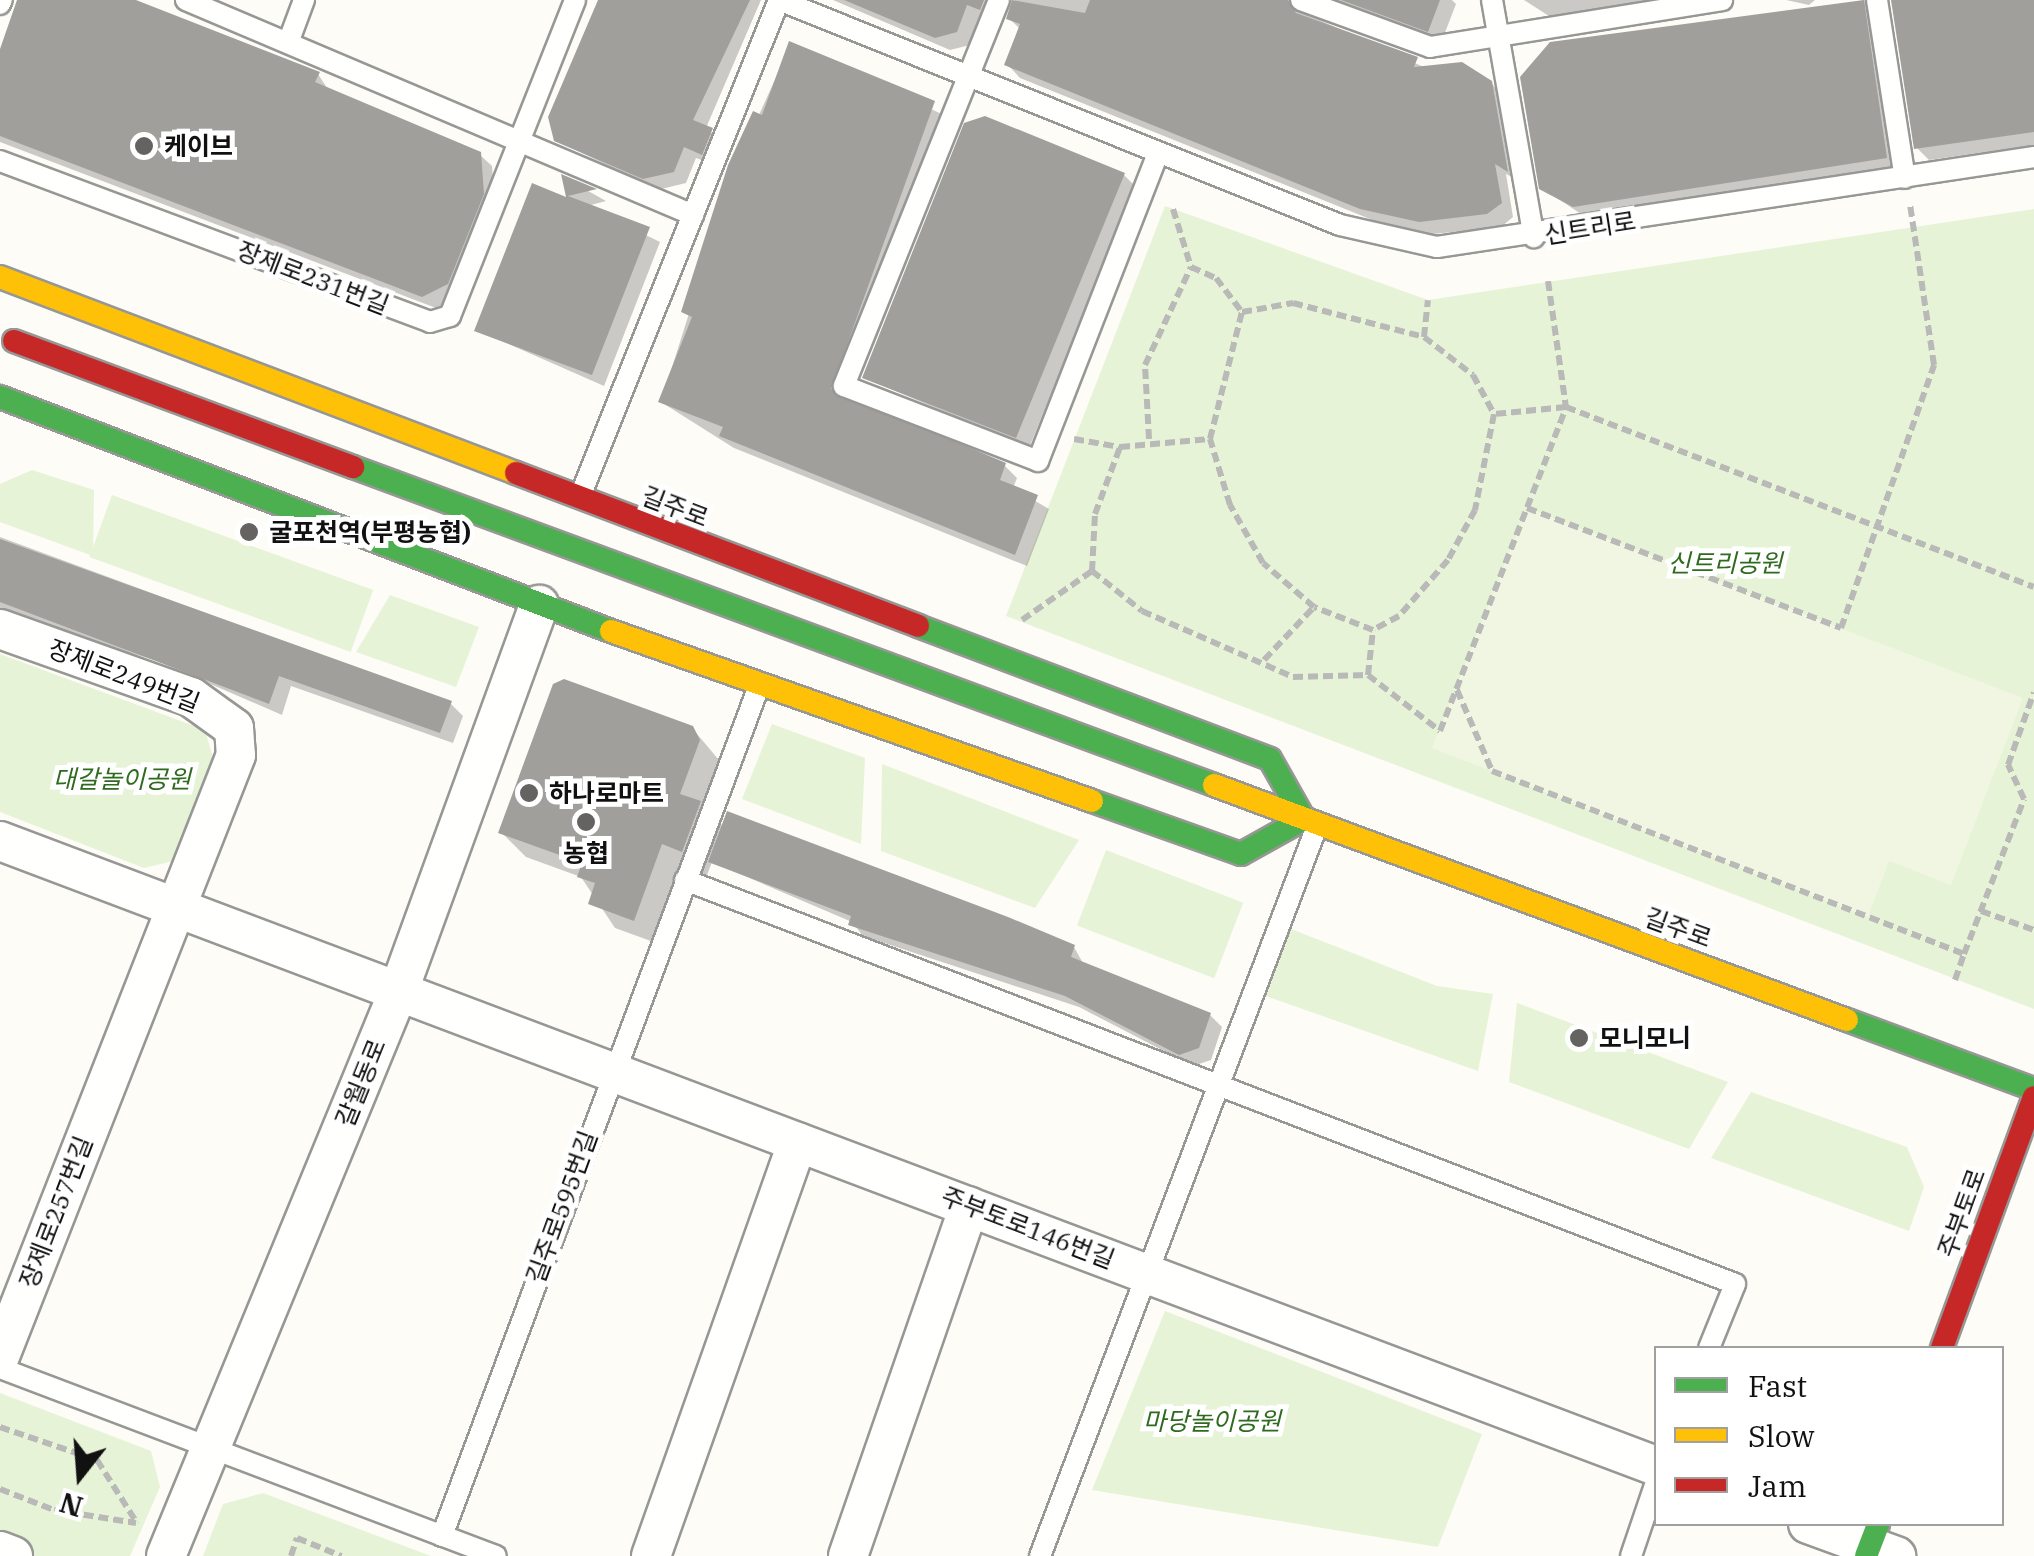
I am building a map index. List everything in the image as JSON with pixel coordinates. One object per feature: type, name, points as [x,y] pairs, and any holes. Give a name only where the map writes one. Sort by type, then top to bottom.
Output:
[{"type":"main road","name":"길주로","points":[[3,280],[1270,759],[1311,822]]},
{"type":"main road","name":"길주로","points":[[14,342],[2034,1089]]},
{"type":"main road","points":[[0,397],[539,604],[1241,854],[1311,822]]},
{"type":"main road","name":"주부토로","points":[[1943,1346],[2034,1097]]},
{"type":"street","name":"갈월동로","points":[[166,1556],[399,990],[539,604]]},
{"type":"street","name":"장제로249번길","points":[[0,629],[191,697],[234,728],[236,755],[90,1124]]},
{"type":"street","points":[[0,841],[399,990]]},
{"type":"street","name":"주부토로146번길","points":[[399,990],[1654,1465]]},
{"type":"street","name":"장제로257번길","points":[[0,1356],[90,1124]]},
{"type":"street","points":[[651,1556],[798,1142]]},
{"type":"street","points":[[848,1556],[969,1206]]},
{"type":"street","points":[[1814,1526],[1877,1546]]},
{"type":"street","points":[[0,1550],[14,1556]]},
{"type":"lane","points":[[186,0],[693,214]]},
{"type":"lane","points":[[288,43],[304,0]]},
{"type":"lane","name":"장제로231번길","points":[[0,161],[430,322],[450,316],[575,0]]},
{"type":"lane","points":[[579,500],[779,0]]},
{"type":"lane","name":"신트리로","points":[[779,0],[1158,153],[1390,239],[1437,247],[1534,237],[2034,157]]},
{"type":"lane","points":[[998,0],[969,77],[950,106],[844,386],[1038,461],[1158,153]]},
{"type":"lane","points":[[1302,0],[1420,45],[1722,0]]},
{"type":"lane","points":[[1492,0],[1534,237]]},
{"type":"lane","points":[[1876,0],[1905,178]]},
{"type":"lane","name":"길주로595번길","points":[[442,1536],[612,1071],[760,684]]},
{"type":"lane","points":[[1040,1556],[1311,822]]},
{"type":"lane","points":[[685,880],[1734,1284],[1710,1346]]},
{"type":"lane","points":[[0,1368],[496,1556]]},
{"type":"lane","points":[[1631,1556],[1654,1488]]},
{"type":"path","points":[[1527,508],[1841,628],[1934,364],[1905,178]]},
{"type":"path","points":[[1149,439],[1144,365],[1191,267],[1173,209]]},
{"type":"path","points":[[1191,267],[1216,278],[1242,312]]},
{"type":"path","points":[[1092,571],[1142,611],[1264,660],[1293,676],[1368,675],[1440,731],[1566,407],[1548,281]]},
{"type":"path","points":[[1424,336],[1428,300]]},
{"type":"path","points":[[1293,303],[1424,336],[1473,375],[1494,414],[1475,510],[1448,560],[1400,616],[1373,630],[1314,607],[1263,563],[1230,505],[1210,439],[1242,312],[1293,303]]},
{"type":"path","points":[[1494,414],[1566,407],[2034,587]]},
{"type":"path","points":[[1074,439],[1120,446],[1149,439],[1210,439]]},
{"type":"path","points":[[1092,571],[1095,514],[1120,446]]},
{"type":"path","points":[[1021,621],[1092,571]]},
{"type":"path","points":[[1264,660],[1314,607]]},
{"type":"path","points":[[1368,675],[1373,630]]},
{"type":"path","points":[[1456,689],[1492,772],[1964,954]]},
{"type":"path","points":[[1955,980],[2024,800],[2008,765],[2034,692]]},
{"type":"path","points":[[1981,911],[2034,930]]},
{"type":"path","points":[[0,1427],[97,1460],[137,1524],[54,1510],[0,1489]]},
{"type":"path","points":[[291,1556],[297,1538],[341,1556]]},
{"type":"green space","name":"신트리공원","points":[[1165,206],[1428,300],[2034,209],[2034,1009],[1006,616]]},
{"type":"green space","points":[[32,470],[94,490],[93,556],[0,522],[0,484]]},
{"type":"green space","points":[[112,495],[373,590],[351,652],[89,557]]},
{"type":"green space","points":[[1527,508],[2023,698],[1951,885],[1889,861],[1868,917],[1432,748]]},
{"type":"green space","points":[[390,595],[479,627],[456,687],[356,652]]},
{"type":"green space","name":"대갈놀이공원","points":[[0,654],[205,730],[214,761],[173,861],[144,868],[0,812]]},
{"type":"green space","points":[[772,724],[865,758],[861,844],[742,799]]},
{"type":"green space","points":[[882,764],[1079,840],[1035,908],[881,851]]},
{"type":"green space","points":[[1106,850],[1243,903],[1214,978],[1077,926]]},
{"type":"green space","points":[[1291,929],[1437,986],[1493,994],[1478,1071],[1266,996]]},
{"type":"green space","points":[[1517,1003],[1728,1082],[1689,1149],[1509,1082]]},
{"type":"green space","points":[[1751,1092],[1907,1147],[1924,1187],[1909,1231],[1711,1158]]},
{"type":"green space","name":"마당놀이공원","points":[[1165,1311],[1482,1434],[1438,1547],[1092,1490]]},
{"type":"green space","points":[[0,1393],[151,1451],[160,1487],[130,1556],[0,1556]]},
{"type":"green space","points":[[263,1493],[431,1556],[203,1556],[223,1504]]},
{"type":"building","points":[[17,0],[136,0],[320,72],[315,82],[481,152],[484,194],[448,284],[422,297],[0,136],[0,49]]},
{"type":"building","points":[[598,0],[750,0],[693,120],[713,128],[702,155],[684,147],[674,172],[643,179],[554,141],[548,117]]},
{"type":"building","points":[[844,0],[984,0],[980,10],[967,5],[957,32],[935,38]]},
{"type":"building","points":[[1012,0],[1085,13],[1090,0],[1288,0],[1296,13],[1418,57],[1414,67],[1462,62],[1492,81],[1508,172],[1495,164],[1502,203],[1487,214],[1419,222],[1360,209],[1004,65],[1020,24],[1006,19]]},
{"type":"building","points":[[1341,0],[1440,0],[1428,32]]},
{"type":"building","points":[[1864,0],[1887,158],[1573,207],[1539,189],[1520,77],[1550,42]]},
{"type":"building","points":[[1891,0],[2034,0],[2034,132],[1914,149]]},
{"type":"building","points":[[789,41],[935,101],[831,389],[1006,463],[1000,480],[1038,495],[1015,555],[719,436],[723,427],[658,402],[692,317],[681,312],[728,165],[753,111],[762,115]]},
{"type":"building","points":[[985,116],[1125,173],[1016,438],[862,378],[964,123]]},
{"type":"building","points":[[561,174],[597,189],[568,196],[650,227],[592,375],[474,331],[532,183],[566,197]]},
{"type":"building","points":[[0,539],[452,701],[440,733],[279,676],[269,704],[0,602]]},
{"type":"building","points":[[564,679],[693,726],[700,740],[680,794],[701,801],[682,852],[662,844],[634,921],[588,904],[595,883],[577,877],[582,863],[498,833],[553,684]]},
{"type":"building","points":[[727,811],[1008,917],[1075,945],[1071,957],[1211,1013],[1199,1048],[1179,1055],[1065,996],[848,925],[851,916],[708,862]]},
{"type":"traffic: fast","points":[[0,397],[611,631]]},
{"type":"traffic: fast","points":[[353,467],[1214,785]]},
{"type":"traffic: fast","points":[[918,626],[1270,759],[1304,819]]},
{"type":"traffic: fast","points":[[1092,801],[1241,854],[1304,819]]},
{"type":"traffic: fast","points":[[1847,1020],[2034,1089]]},
{"type":"traffic: fast","points":[[1866,1556],[1877,1526]]},
{"type":"traffic: slow","points":[[0,277],[516,473]]},
{"type":"traffic: slow","points":[[611,631],[1092,801]]},
{"type":"traffic: slow","points":[[1214,785],[1847,1020]]},
{"type":"traffic: jam","points":[[14,341],[353,467]]},
{"type":"traffic: jam","points":[[516,473],[918,626]]},
{"type":"traffic: jam","points":[[1943,1346],[2034,1097]]},
{"type":"place","name":"케이브","points":[[144,146]]},
{"type":"place","name":"굴포천역(부평농협)","points":[[249,532]]},
{"type":"place","name":"하나로마트","points":[[529,793]]},
{"type":"place","name":"농협","points":[[586,822]]},
{"type":"place","name":"모니모니","points":[[1579,1038]]}]
